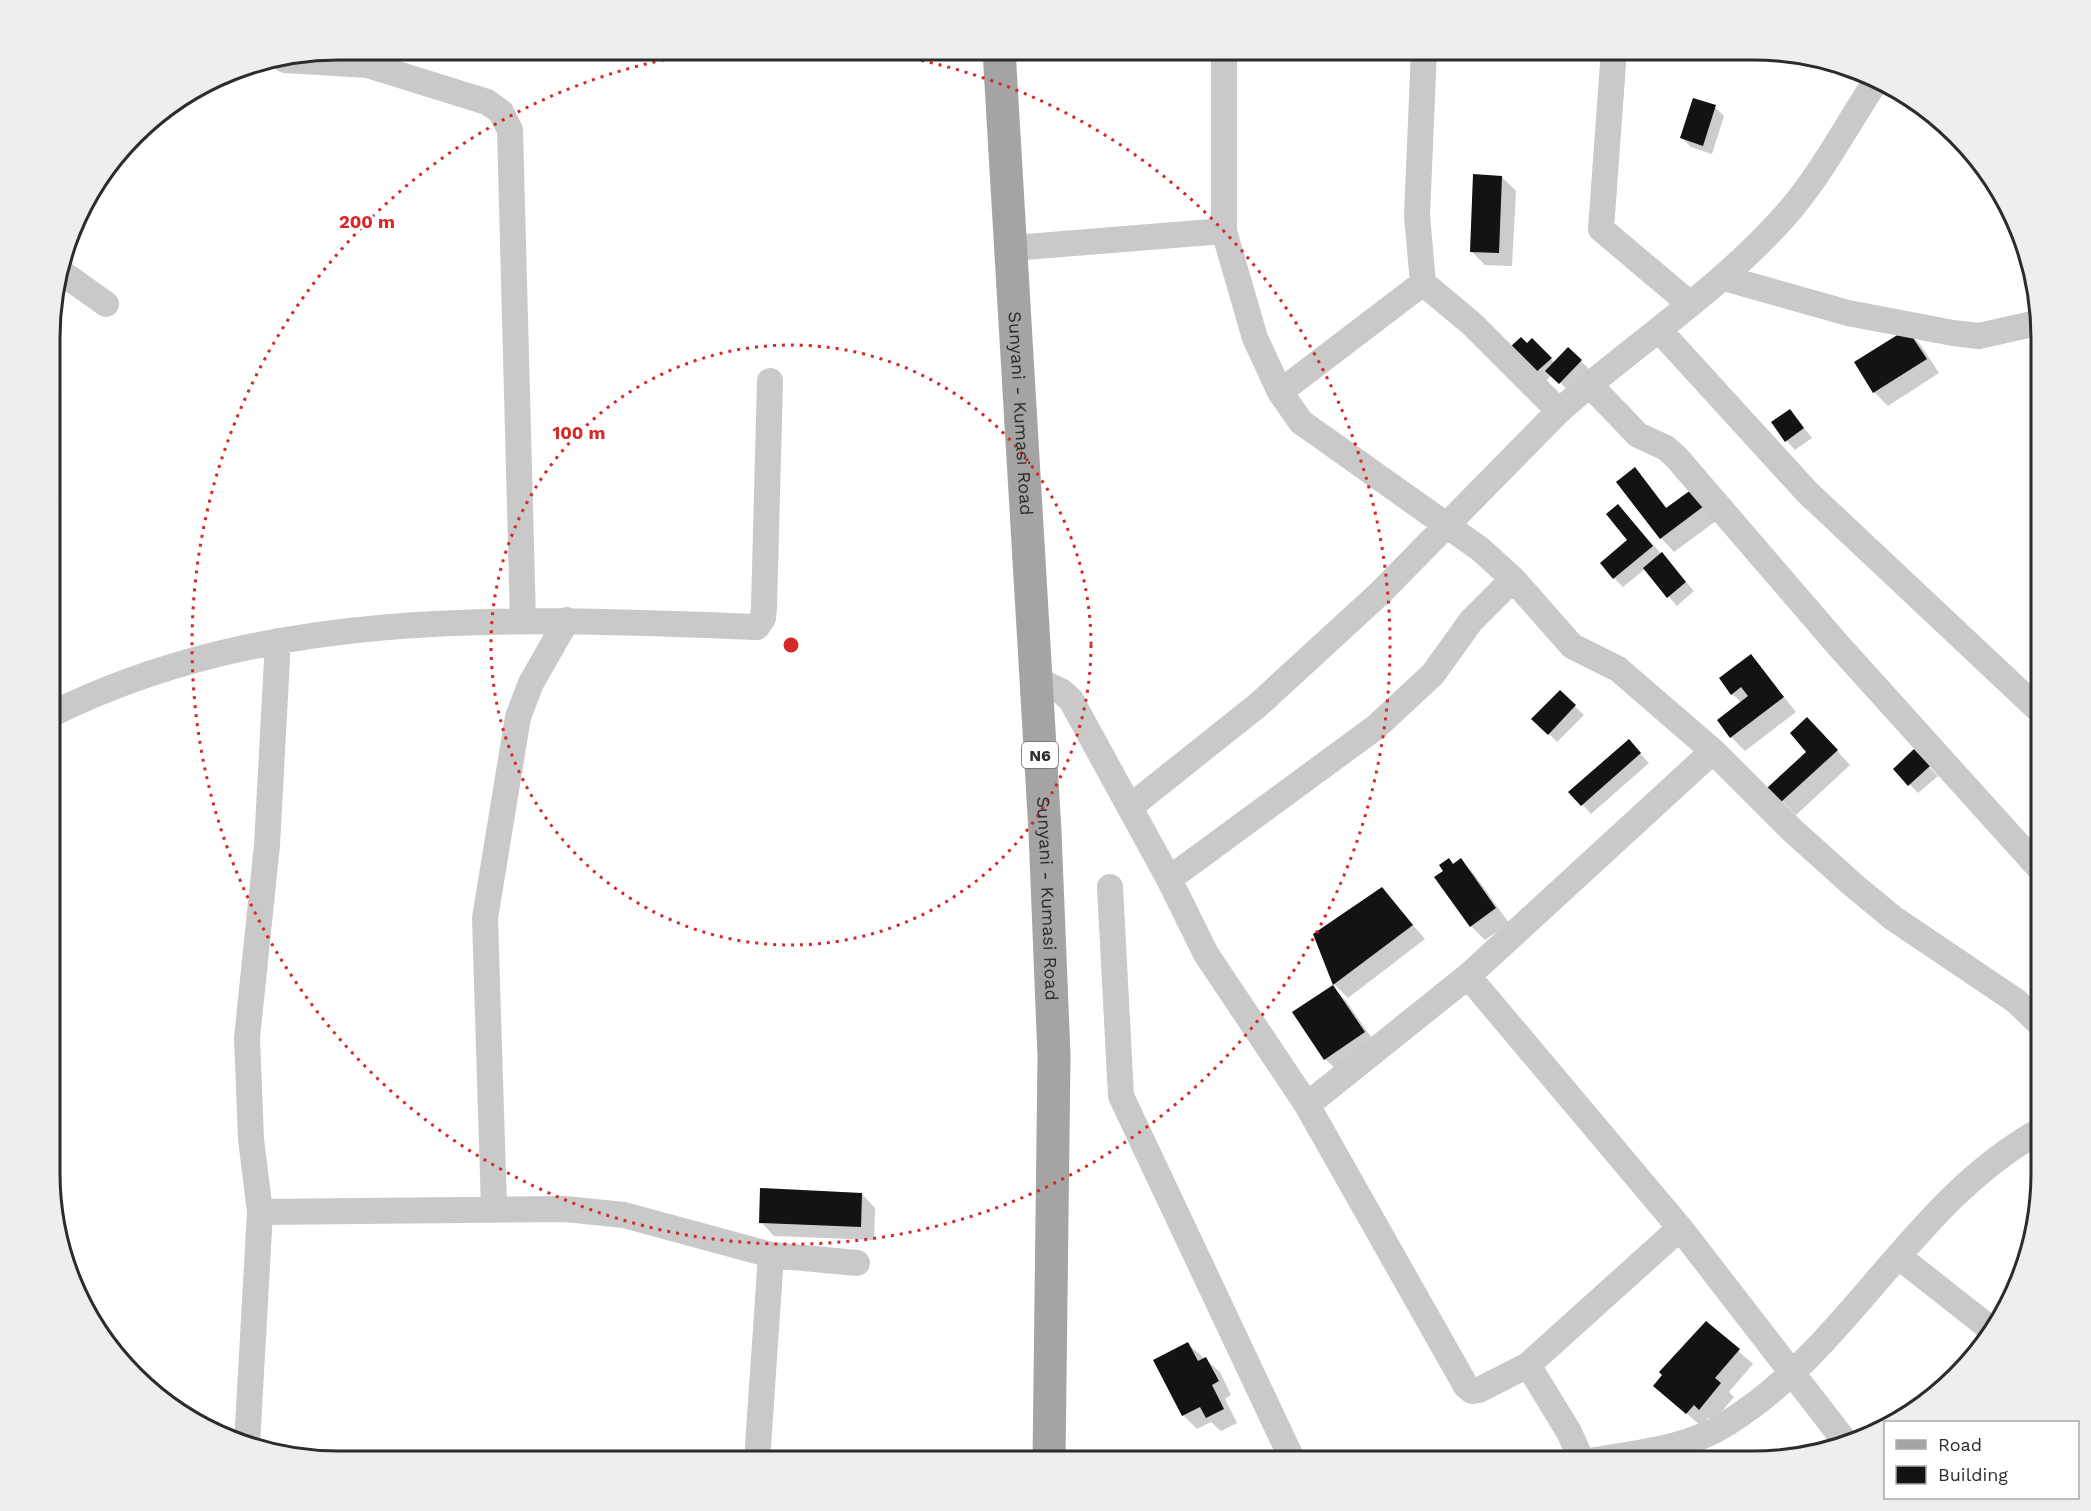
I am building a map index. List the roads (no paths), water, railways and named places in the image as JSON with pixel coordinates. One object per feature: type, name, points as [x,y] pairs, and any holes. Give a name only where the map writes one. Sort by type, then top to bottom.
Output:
[{"type":"main road","name":"Sunyani - Kumasi Road","points":[[1000,60],[1045,832],[1054,1056],[1049,1451]]},
{"type":"street","points":[[1224,60],[1224,231],[1255,338],[1280,392],[1301,422],[1480,549],[1513,579],[1572,646],[1618,669],[1713,751],[1792,830],[1852,884],[1893,918],[2016,1001],[2031,1015]]},
{"type":"street","points":[[1424,60],[1417,216],[1423,283],[1472,324],[1559,411]]},
{"type":"street","points":[[1613,60],[1601,229],[1690,304]]},
{"type":"street","points":[[310,62],[368,65],[487,102],[501,112],[510,130],[524,620]]},
{"type":"street","points":[[1130,807],[1258,705],[1379,594],[1448,527],[1559,411],[1589,384],[1724,278],[1785,216],[1813,178],[1872,87]]},
{"type":"street","points":[[1012,248],[1224,231]]},
{"type":"street","points":[[67,276],[106,304]]},
{"type":"street","points":[[1724,278],[1848,313],[1953,333],[1980,336],[2030,324]]},
{"type":"street","points":[[1280,392],[1423,283]]},
{"type":"street","points":[[1659,331],[1808,492],[2031,703]]},
{"type":"street","points":[[60,710],[147,672],[278,641],[406,624],[567,620],[757,627],[763,618],[764,607],[770,381]]},
{"type":"street","points":[[1589,384],[1638,435],[1666,448],[1677,458],[1838,645],[2031,859]]},
{"type":"street","points":[[1169,879],[1274,805],[1376,727],[1433,674],[1471,621],[1513,579]]},
{"type":"street","points":[[494,1208],[484,918],[518,717],[531,683],[567,620]]},
{"type":"street","points":[[247,1435],[260,1212],[251,1138],[247,1038],[267,845],[278,641]]},
{"type":"street","points":[[1035,679],[1061,691],[1071,700],[1108,772],[1169,879],[1206,954],[1307,1105],[1466,1386],[1472,1390],[1479,1390],[1528,1365],[1680,1228]]},
{"type":"street","points":[[1307,1105],[1468,976],[1713,751]]},
{"type":"street","points":[[1110,886],[1121,1096],[1288,1451]]},
{"type":"street","points":[[1468,976],[1680,1228],[1841,1436]]},
{"type":"street","points":[[1648,1451],[1695,1438],[1726,1425],[1793,1373],[1898,1256],[1966,1185],[2031,1137]]},
{"type":"street","points":[[260,1212],[565,1209],[624,1215],[771,1255],[857,1263]]},
{"type":"street","points":[[758,1451],[771,1255]]},
{"type":"street","points":[[1898,1256],[1985,1325]]},
{"type":"street","points":[[1528,1365],[1569,1431],[1578,1451]]}]
